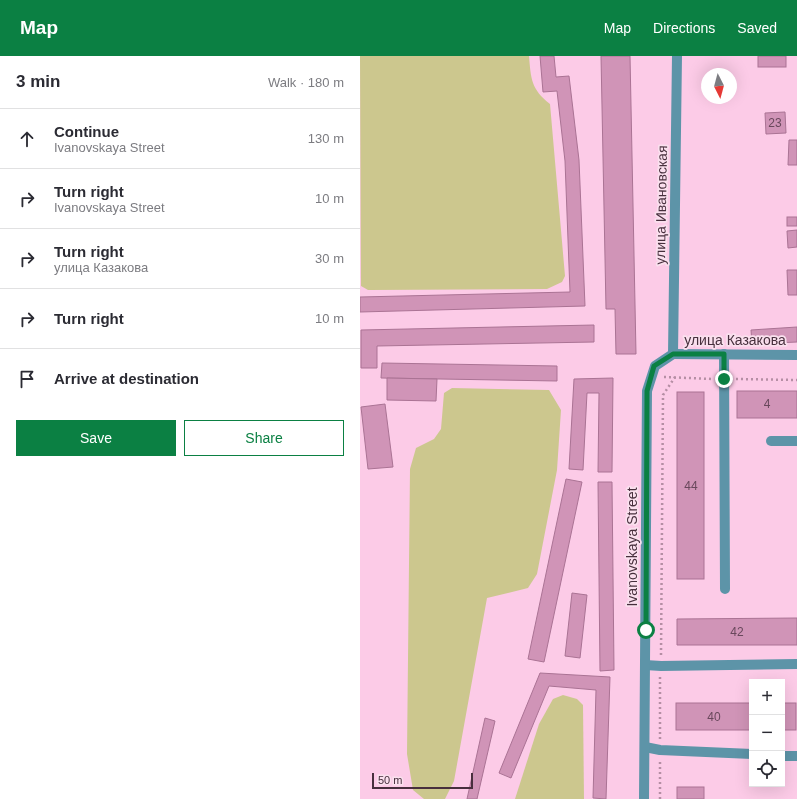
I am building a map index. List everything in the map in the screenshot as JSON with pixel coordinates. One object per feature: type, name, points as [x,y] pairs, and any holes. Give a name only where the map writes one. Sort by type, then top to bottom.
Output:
[{"type":"street","name":"улица Ивановская","points":[[673,354],[677,56]]},
{"type":"street","name":"улица Казакова","points":[[673,354],[797,354]]},
{"type":"street","name":"Ivanovskaya Street","points":[[644,799],[647,391],[654,366],[673,354]]},
{"type":"street","points":[[724,354],[725,589]]},
{"type":"street","points":[[771,441],[797,441]]},
{"type":"street","points":[[645,665],[797,664]]},
{"type":"street","points":[[645,747],[660,750],[749,754]]},
{"type":"street","points":[[785,756],[797,756]]},
{"type":"path","points":[[660,799],[663,396],[675,377]]},
{"type":"shaded area","points":[[360,56],[529,56],[530,71],[533,83],[539,93],[550,104],[565,276],[562,282],[547,289],[368,290],[361,286]]},
{"type":"shaded area","points":[[452,388],[549,390],[561,410],[557,470],[537,574],[528,588],[487,598],[454,781],[445,799],[424,799],[413,790],[407,754],[410,469],[416,448],[434,439],[441,429],[444,393]]},
{"type":"shaded area","points":[[563,695],[577,699],[583,705],[584,799],[515,799],[539,724],[553,699]]},
{"type":"building","points":[[540,56],[554,56],[556,77],[569,76],[579,160],[585,306],[360,312],[360,297],[570,292],[565,161],[557,91],[543,92]]},
{"type":"building","points":[[601,56],[630,56],[636,354],[616,354],[615,309],[606,309]]},
{"type":"building","points":[[758,56],[786,56],[786,67],[758,67]]},
{"type":"building","points":[[785,112],[786,133],[766,134],[765,113]]},
{"type":"building","points":[[789,140],[797,140],[797,165],[788,165]]},
{"type":"building","points":[[787,217],[797,217],[797,226],[787,226]]},
{"type":"building","points":[[797,230],[797,247],[788,248],[787,231]]},
{"type":"building","points":[[787,270],[797,270],[797,295],[788,295]]},
{"type":"building","points":[[594,325],[594,342],[377,346],[377,368],[361,368],[361,330]]},
{"type":"building","points":[[797,327],[797,342],[752,344],[751,330]]},
{"type":"building","points":[[382,363],[557,366],[557,381],[381,378]]},
{"type":"building","points":[[387,378],[437,379],[436,401],[387,400]]},
{"type":"building","points":[[613,378],[612,472],[598,472],[599,393],[587,393],[583,470],[569,469],[574,379]]},
{"type":"building","points":[[737,391],[797,391],[797,418],[737,418]]},
{"type":"building","points":[[677,392],[704,392],[704,579],[677,579]]},
{"type":"building","points":[[385,404],[393,467],[368,469],[361,407]]},
{"type":"building","points":[[566,479],[582,482],[544,662],[528,659]]},
{"type":"building","points":[[598,482],[612,482],[614,670],[600,671]]},
{"type":"building","points":[[572,593],[587,595],[580,658],[565,656]]},
{"type":"building","points":[[797,618],[797,645],[677,645],[677,619]]},
{"type":"building","points":[[540,673],[610,677],[606,799],[593,798],[596,690],[549,686],[511,778],[499,773]]},
{"type":"building","points":[[676,703],[749,703],[749,730],[676,730]]},
{"type":"building","points":[[785,703],[796,703],[796,730],[785,730]]},
{"type":"building","points":[[485,718],[495,721],[477,799],[467,799]]},
{"type":"building","points":[[677,787],[704,787],[704,799],[677,799]]},
{"type":"route","points":[[646,630],[647,391],[654,366],[673,354],[724,354],[724,379]]}]
